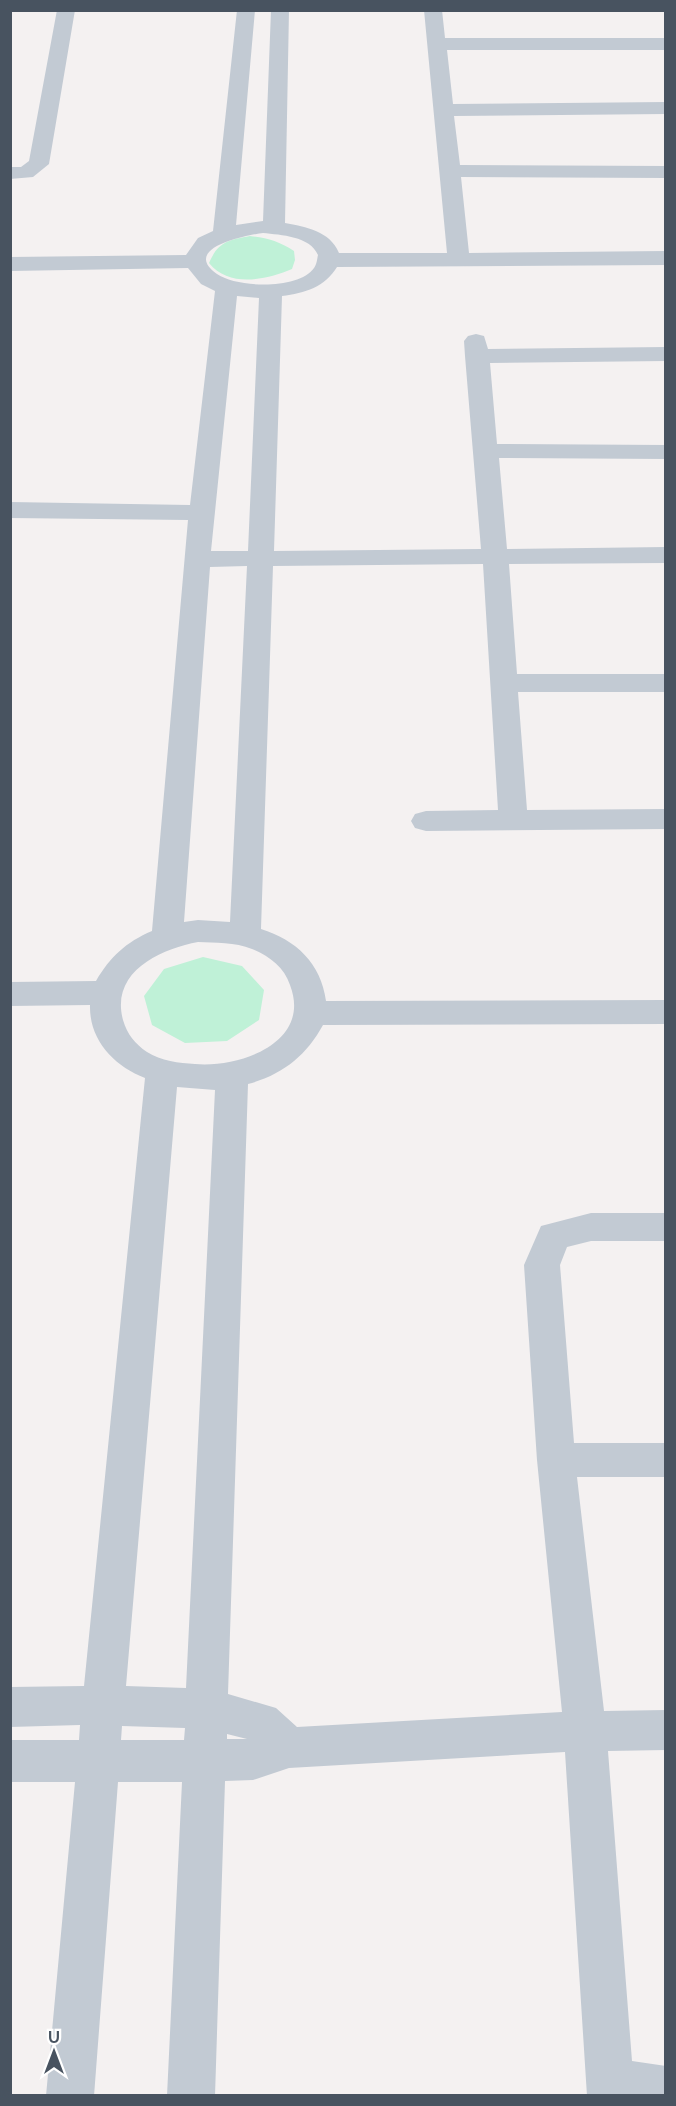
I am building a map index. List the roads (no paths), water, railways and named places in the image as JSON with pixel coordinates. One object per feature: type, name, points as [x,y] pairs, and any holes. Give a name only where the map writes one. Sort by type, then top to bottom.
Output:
[{"type":"street","points":[[10,173],[26,173],[39,164],[66,10]]},
{"type":"street","points":[[224,233],[246,10]]},
{"type":"street","points":[[274,227],[280,10]]},
{"type":"street","points":[[433,10],[459,259]]},
{"type":"street","points":[[437,44],[666,44]]},
{"type":"street","points":[[443,110],[666,108]]},
{"type":"street","points":[[450,171],[666,172]]},
{"type":"street","points":[[274,227],[302,232],[317,240],[327,249],[330,260],[324,271],[312,281],[294,288],[271,292],[226,287],[211,280],[200,271],[196,261],[204,245],[224,233],[242,228],[274,227]]},
{"type":"street","points":[[330,260],[666,258]]},
{"type":"street","points":[[10,264],[196,261]]},
{"type":"street","points":[[167,937],[197,559],[226,287]]},
{"type":"street","points":[[245,935],[271,292]]},
{"type":"street","points":[[513,820],[495,555],[476,348],[666,354]]},
{"type":"street","points":[[486,451],[666,452]]},
{"type":"street","points":[[10,510],[203,513]]},
{"type":"street","points":[[197,559],[666,555]]},
{"type":"street","points":[[503,682],[666,682]]},
{"type":"street","points":[[426,821],[666,819]]},
{"type":"street","points":[[198,931],[231,931],[261,939],[287,954],[304,975],[311,999],[307,1024],[291,1047],[266,1065],[232,1077],[197,1079],[162,1073],[134,1060],[115,1040],[105,1017],[106,993],[118,969],[139,950],[167,937],[198,931]]},
{"type":"street","points":[[10,994],[106,993]]},
{"type":"street","points":[[308,1013],[666,1012]]},
{"type":"street","points":[[70,2096],[103,1705],[162,1073]]},
{"type":"street","points":[[191,2096],[232,1077]]},
{"type":"street","points":[[666,1227],[591,1227],[554,1236],[542,1265],[556,1460],[585,1731],[610,2088],[666,2090]]},
{"type":"street","points":[[556,1460],[666,1460]]},
{"type":"street","points":[[10,1707],[103,1705],[207,1709],[261,1722],[289,1748]]},
{"type":"street","points":[[10,1761],[253,1759],[289,1748],[585,1731],[666,1730]]}]
